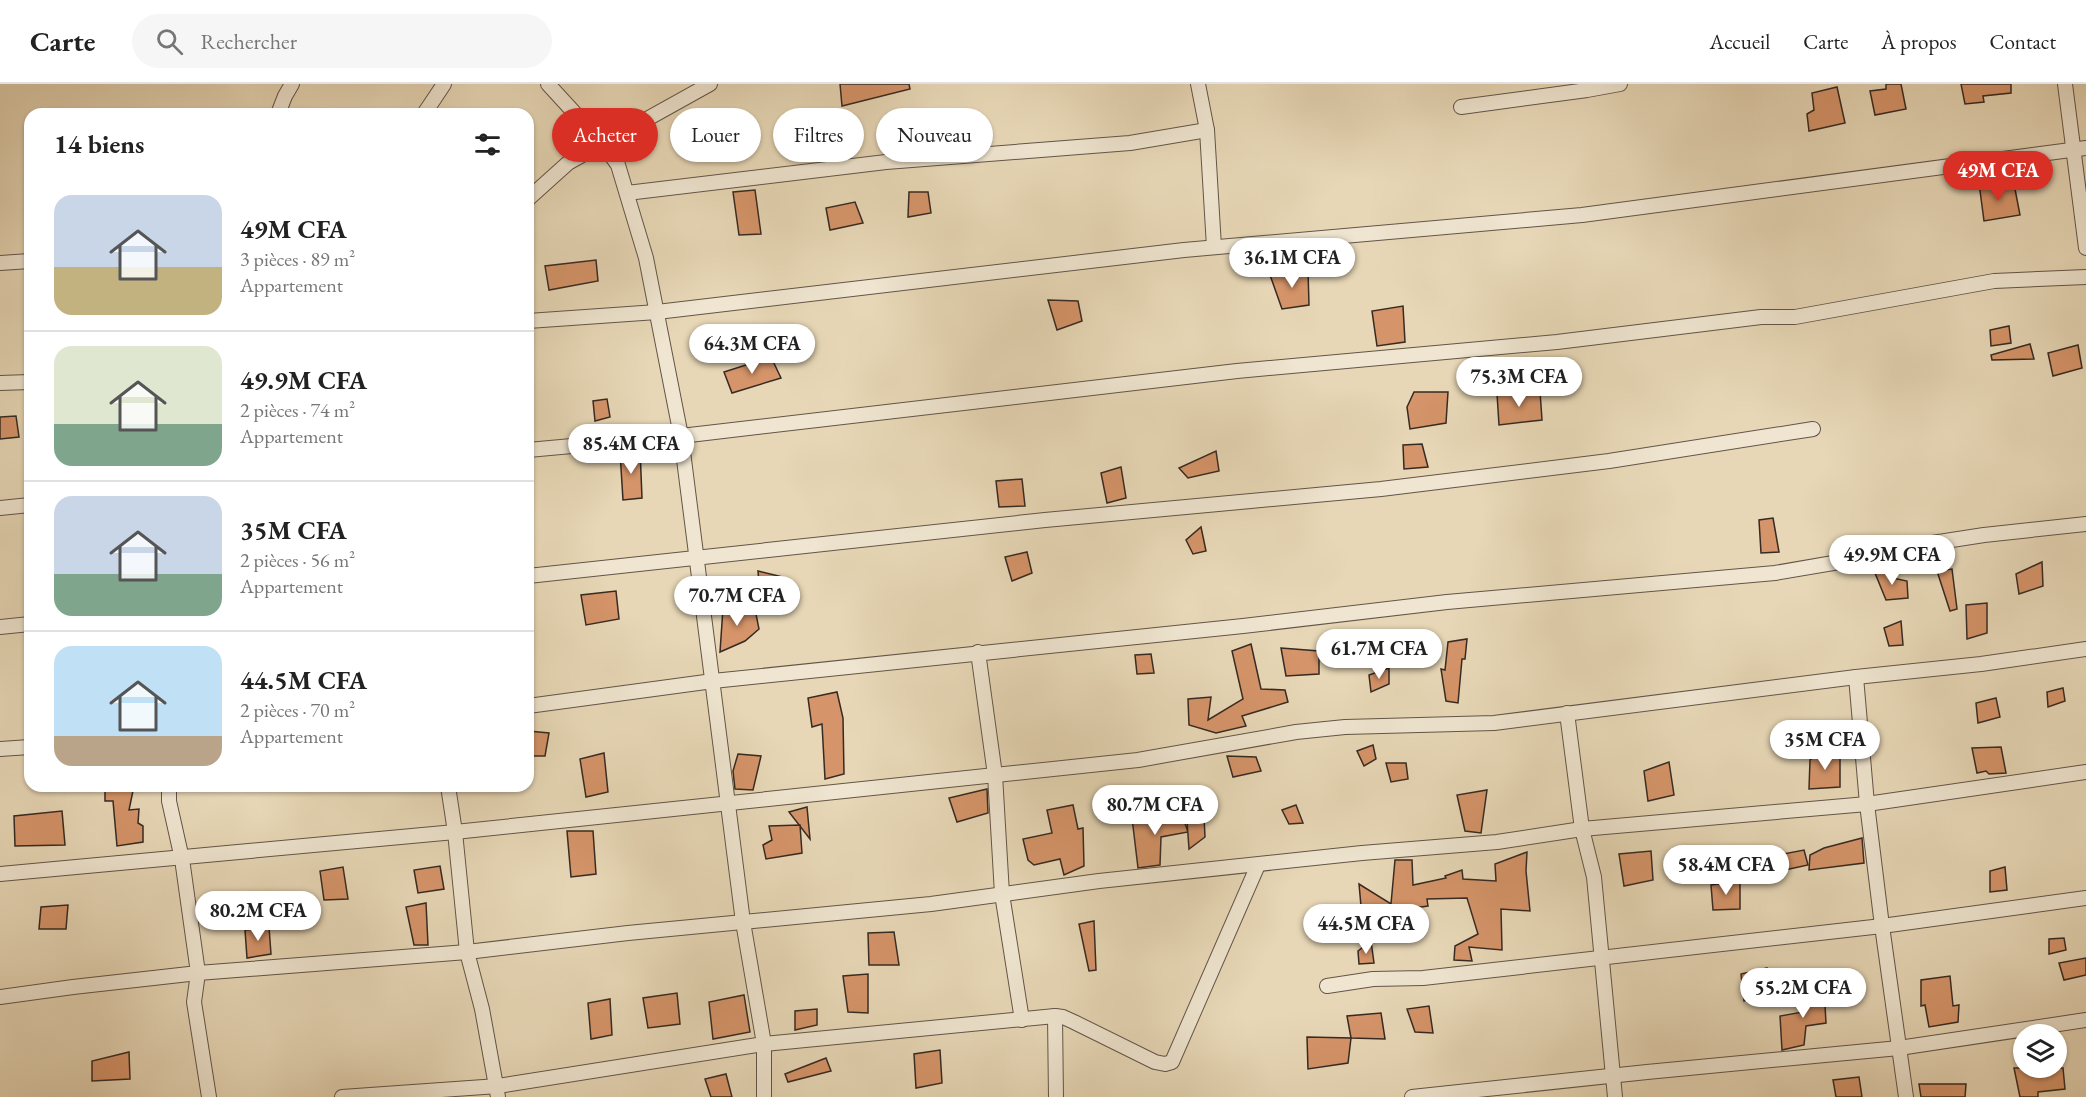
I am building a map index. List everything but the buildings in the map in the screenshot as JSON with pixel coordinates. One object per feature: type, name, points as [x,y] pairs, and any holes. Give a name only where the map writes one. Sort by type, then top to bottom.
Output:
[{"type":"street","points":[[280,108],[292,84]]},
{"type":"street","points":[[428,108],[444,84]]},
{"type":"street","points":[[548,84],[570,108]]},
{"type":"street","points":[[658,113],[710,84]]},
{"type":"street","points":[[1198,84],[1207,130],[1214,247]]},
{"type":"street","points":[[1461,107],[1620,84]]},
{"type":"street","points":[[2065,84],[2080,149],[2086,248]]},
{"type":"street","points":[[627,193],[886,162],[1130,143],[1207,130]]},
{"type":"street","points":[[534,321],[657,312],[1214,247],[1582,215],[2080,149]]},
{"type":"street","points":[[534,194],[570,162]]},
{"type":"street","points":[[616,162],[646,258],[681,436],[743,922],[764,1044],[764,1097]]},
{"type":"street","points":[[0,263],[24,261]]},
{"type":"street","points":[[534,449],[681,436],[1237,371],[1557,342],[1761,317],[1795,317],[1994,281],[2086,277]]},
{"type":"street","points":[[0,383],[24,382]]},
{"type":"street","points":[[534,575],[1056,519],[1381,489],[1609,461],[1813,429]]},
{"type":"street","points":[[0,508],[24,505]]},
{"type":"street","points":[[534,705],[713,681],[1243,626],[1447,602],[1775,573],[1900,548],[2086,524]]},
{"type":"street","points":[[0,627],[24,625]]},
{"type":"street","points":[[0,874],[455,832],[1138,760],[1296,732],[1345,727],[1494,723],[1567,712],[1981,664],[2086,649]]},
{"type":"street","points":[[978,652],[995,775],[1002,894],[1022,1020]]},
{"type":"street","points":[[1856,677],[1881,926],[1906,1097]]},
{"type":"street","points":[[1567,712],[1582,829],[1594,877],[1615,1097]]},
{"type":"street","points":[[0,749],[24,747]]},
{"type":"street","points":[[0,997],[198,973],[467,952],[628,933],[931,904],[1099,881],[1362,853],[1497,842],[1582,829],[1867,804],[2086,772]]},
{"type":"street","points":[[169,792],[182,859],[198,973],[194,1002],[209,1097]]},
{"type":"street","points":[[449,792],[467,952],[482,1009],[498,1092]]},
{"type":"street","points":[[342,1097],[498,1092],[764,1044],[1055,1016],[1074,1022],[1155,1062],[1165,1064],[1172,1062],[1258,865]]},
{"type":"street","points":[[1327,986],[1372,979],[1423,978],[1881,926],[2086,898]]},
{"type":"street","points":[[1055,1016],[1056,1097]]},
{"type":"street","points":[[1412,1097],[1899,1048],[2086,1020]]}]
